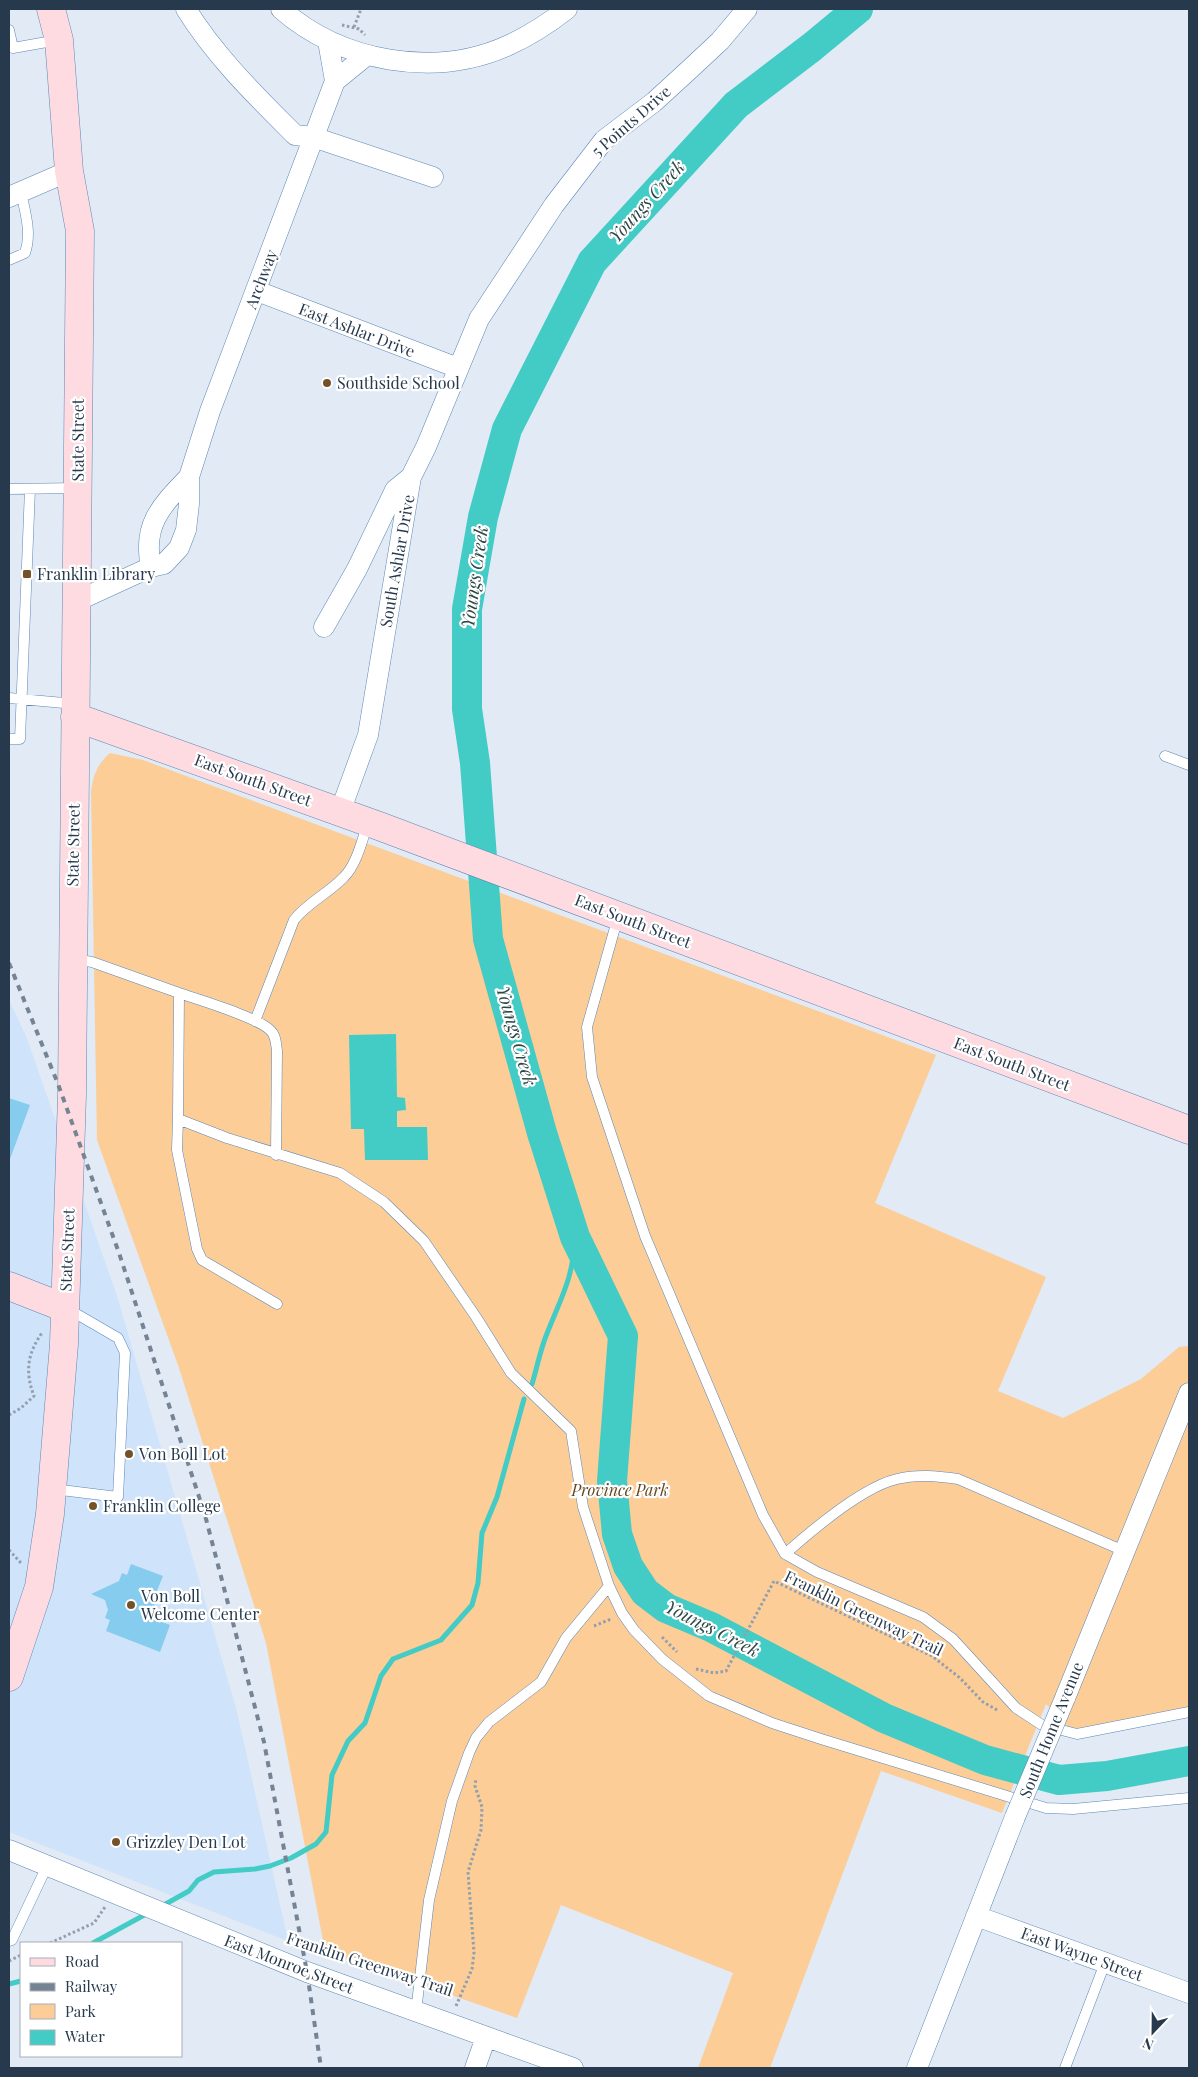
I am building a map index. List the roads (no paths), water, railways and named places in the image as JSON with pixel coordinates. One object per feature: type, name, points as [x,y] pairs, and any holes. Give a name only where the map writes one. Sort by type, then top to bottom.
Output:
[{"type":"street","name":"State Street","points":[[9,1677],[39,1586],[52,1489],[65,1308],[71,1156],[80,231],[70,171],[59,40],[51,9]]},
{"type":"street","points":[[186,9],[200,31],[252,92],[295,135],[313,137],[433,177]]},
{"type":"street","points":[[280,9],[293,20],[328,41],[367,55],[403,62],[439,62],[474,57],[508,46],[540,29],[568,9]]},
{"type":"street","name":"5 Points Drive","points":[[479,319],[527,243],[583,165],[604,140],[654,102],[720,41],[747,9]]},
{"type":"street","points":[[328,41],[335,81]]},
{"type":"street","name":"Archway","points":[[77,601],[151,567],[164,564],[179,548],[186,530],[189,504],[189,477],[210,411],[257,292],[313,137],[335,81],[367,55]]},
{"type":"street","points":[[15,194],[70,171]]},
{"type":"street","name":"East Ashlar Drive","points":[[257,292],[458,368]]},
{"type":"street","name":"South Ashlar Drive","points":[[340,812],[368,735],[411,477],[426,448],[479,319]]},
{"type":"street","name":"Archway","points":[[151,567],[147,551],[148,537],[154,519],[172,495],[189,477]]},
{"type":"street","points":[[324,627],[357,569],[395,490],[411,477]]},
{"type":"street","name":"East South Street","points":[[75,711],[1189,1130]]},
{"type":"street","points":[[9,1286],[65,1308]]},
{"type":"street","name":"South Home Avenue","points":[[917,2068],[1015,1817],[1189,1393]]},
{"type":"street","name":"East Monroe Street","points":[[9,1850],[307,1972],[417,2003],[486,2037],[574,2068]]},
{"type":"street","name":"East Wayne Street","points":[[976,1916],[1189,1993]]},
{"type":"street","points":[[476,2068],[486,2037]]},
{"type":"lane","points":[[9,30],[13,48],[59,40]]},
{"type":"lane","points":[[9,260],[25,252],[27,248],[28,222],[15,194]]},
{"type":"lane","points":[[9,489],[78,488]]},
{"type":"lane","points":[[9,739],[20,740],[30,489]]},
{"type":"lane","points":[[9,698],[22,699],[75,711]]},
{"type":"lane","points":[[1165,756],[1189,765]]},
{"type":"lane","points":[[255,1021],[294,920],[300,912],[323,895],[350,869],[374,824]]},
{"type":"lane","points":[[618,916],[586,1027],[592,1077],[645,1236],[763,1515],[785,1554],[817,1572],[923,1617],[953,1640],[1016,1708],[1042,1725],[1077,1734],[1189,1712]]},
{"type":"lane","points":[[72,959],[92,962],[255,1021],[269,1029],[275,1035],[277,1052],[276,1155]]},
{"type":"lane","points":[[179,993],[177,1150],[197,1249],[202,1260],[277,1304]]},
{"type":"lane","points":[[178,1119],[276,1155],[324,1167],[340,1174],[384,1202],[424,1241],[476,1317],[511,1374],[571,1431],[583,1507],[609,1586],[622,1613],[634,1630],[662,1658],[709,1696],[772,1723],[1046,1808],[1073,1809],[1189,1798]]},
{"type":"lane","points":[[52,1489],[118,1497],[126,1354],[118,1338],[65,1308]]},
{"type":"lane","points":[[785,1554],[816,1526],[863,1495],[896,1479],[930,1475],[958,1479],[1124,1551]]},
{"type":"lane","points":[[417,2003],[429,1900],[452,1802],[476,1738],[489,1722],[541,1682],[566,1638],[609,1586]]},
{"type":"lane","points":[[9,1941],[12,1940],[48,1866]]},
{"type":"lane","points":[[1065,2068],[1105,1963]]},
{"type":"water","points":[[396,1034],[397,1097],[405,1098],[406,1110],[397,1111],[397,1127],[427,1127],[428,1160],[365,1160],[364,1129],[351,1129],[349,1035]]},
{"type":"waterway","name":"Youngs Creek","points":[[858,9],[736,105],[592,262],[507,429],[483,517],[467,609],[467,709],[475,763],[488,939],[542,1133],[575,1237],[623,1336],[612,1481],[617,1534],[628,1566],[645,1592],[666,1608],[711,1627],[884,1718],[985,1760],[1059,1780],[1107,1776],[1189,1761]]},
{"type":"waterway","points":[[532,1384],[544,1342],[569,1277],[575,1237]]},
{"type":"waterway","points":[[162,1906],[189,1891],[198,1880],[214,1872],[270,1866],[291,1858],[316,1844],[326,1832],[332,1775],[348,1741],[365,1723],[381,1676],[393,1659],[441,1640],[472,1605],[478,1583],[482,1533],[497,1497],[524,1399]]},
{"type":"waterway","points":[[95,1942],[148,1913]]},
{"type":"waterway","points":[[9,1984],[20,1981]]},
{"type":"railway","points":[[9,963],[58,1084],[119,1253],[205,1515],[264,1742],[307,1972],[321,2068]]},
{"type":"place","name":"Southside School","points":[[327,383]]},
{"type":"place","name":"Franklin Library","points":[[27,574]]},
{"type":"place","name":"Von Boll Lot","points":[[129,1454]]},
{"type":"place","name":"Franklin College","points":[[93,1506]]},
{"type":"place","name":"Von Boll Welcome Center","points":[[131,1605]]},
{"type":"place","name":"Grizzley Den Lot","points":[[116,1842]]},
{"type":"park label","name":"Province Park","points":[[620,1490]]}]
